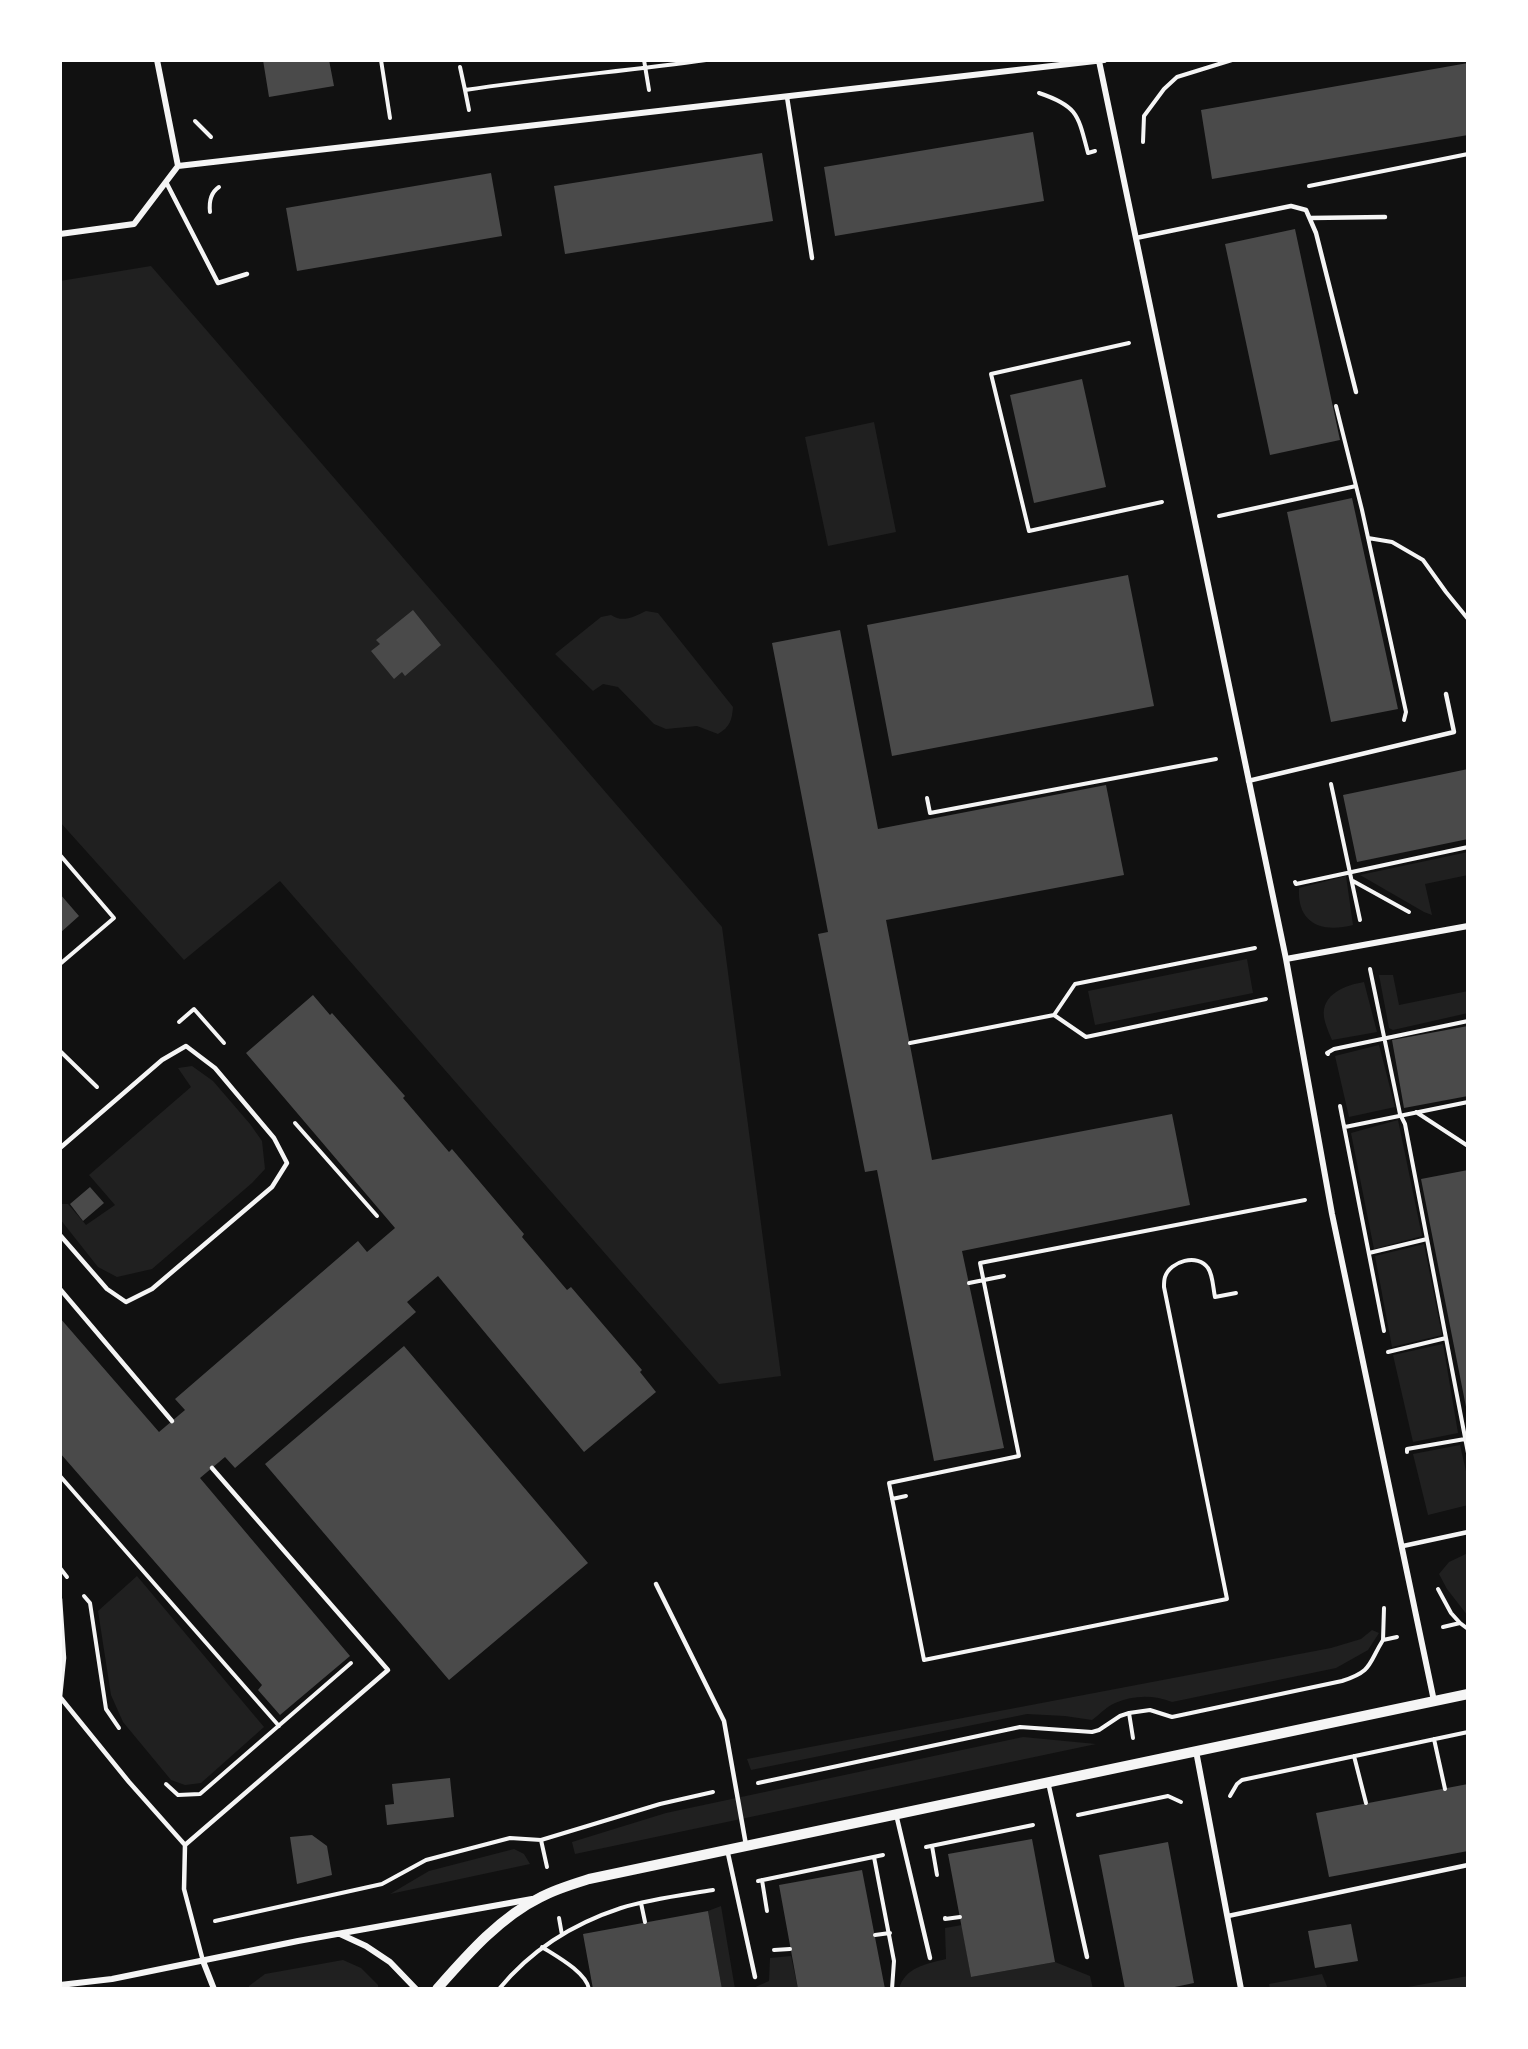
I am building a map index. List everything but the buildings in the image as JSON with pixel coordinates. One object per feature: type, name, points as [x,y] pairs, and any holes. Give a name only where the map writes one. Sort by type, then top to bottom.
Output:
[{"type":"street","points":[[157,60],[178,166]]},
{"type":"street","points":[[60,234],[134,224],[178,166],[1102,61],[1136,238],[1286,959],[1332,1214],[1434,1701]]},
{"type":"street","points":[[1286,959],[1468,926]]},
{"type":"street","points":[[60,1985],[112,1979],[339,1933],[538,1898],[589,1879],[1468,1694]]},
{"type":"street","points":[[1196,1751],[1241,1989]]},
{"type":"street","points":[[437,1989],[489,1934],[538,1898]]},
{"type":"street","points":[[339,1933],[366,1946],[390,1962],[416,1989]]},
{"type":"street","points":[[202,1962],[214,1989]]},
{"type":"lane","points":[[787,96],[812,258]]},
{"type":"lane","points":[[166,182],[218,283],[247,274]]},
{"type":"lane","points":[[1136,238],[1291,206],[1306,210],[1316,233],[1356,392]]},
{"type":"lane","points":[[1310,218],[1385,217]]},
{"type":"lane","points":[[1248,782],[1454,732],[1446,694]]},
{"type":"lane","points":[[60,1148],[162,1060],[186,1046],[215,1068],[274,1138],[287,1163],[272,1187],[152,1288],[126,1302],[107,1289],[60,1235]]},
{"type":"lane","points":[[60,1289],[172,1421]]},
{"type":"lane","points":[[185,1845],[388,1670],[212,1468]]},
{"type":"lane","points":[[1403,1546],[1468,1532]]},
{"type":"lane","points":[[656,1584],[724,1721],[746,1845]]},
{"type":"lane","points":[[60,1599],[64,1658],[60,1697],[129,1782],[185,1845],[184,1889],[202,1962]]},
{"type":"lane","points":[[1048,1782],[1087,1957]]},
{"type":"lane","points":[[896,1814],[930,1958]]},
{"type":"lane","points":[[727,1849],[755,1977]]},
{"type":"lane","points":[[1228,1916],[1468,1865]]},
{"type":"path","points":[[381,60],[390,119]]},
{"type":"path","points":[[644,60],[649,90]]},
{"type":"path","points":[[465,90],[538,79],[646,69],[706,60]]},
{"type":"path","points":[[460,67],[469,110]]},
{"type":"path","points":[[1129,343],[992,374],[1029,531],[1162,502]]},
{"type":"path","points":[[1345,446],[1368,538],[1406,712],[1401,729]]},
{"type":"path","points":[[1220,528],[1218,516],[1356,486]]},
{"type":"path","points":[[1368,538],[1392,542],[1423,560],[1468,619]]},
{"type":"path","points":[[927,798],[930,813],[1216,759]]},
{"type":"path","points":[[1330,777],[1400,1114],[1405,1124],[1468,1453]]},
{"type":"path","points":[[1293,873],[1296,884],[1468,847]]},
{"type":"path","points":[[60,855],[114,918],[60,964]]},
{"type":"path","points":[[1353,880],[1442,930]]},
{"type":"path","points":[[1054,1015],[1075,984],[1256,948]]},
{"type":"path","points":[[910,1043],[1054,1015],[1086,1036],[1266,999]]},
{"type":"path","points":[[1330,1063],[1327,1053],[1334,1049],[1468,1021]]},
{"type":"path","points":[[60,1051],[100,1089]]},
{"type":"path","points":[[1337,1095],[1390,1362]]},
{"type":"path","points":[[1345,1127],[1468,1102]]},
{"type":"path","points":[[1416,1112],[1468,1146]]},
{"type":"path","points":[[1236,1293],[1215,1297],[1209,1270],[1202,1262],[1193,1259],[1181,1262],[1165,1276],[1164,1287],[1227,1599],[924,1660],[889,1483],[1019,1456],[980,1263],[1306,1199]]},
{"type":"path","points":[[1369,1253],[1427,1239]]},
{"type":"path","points":[[969,1283],[1004,1276]]},
{"type":"path","points":[[1388,1352],[1446,1338]]},
{"type":"path","points":[[1405,1438],[1409,1460]]},
{"type":"path","points":[[1407,1449],[1465,1439]]},
{"type":"path","points":[[60,1476],[279,1726]]},
{"type":"path","points":[[892,1499],[906,1496]]},
{"type":"path","points":[[60,1568],[68,1577]]},
{"type":"path","points":[[83,1594],[90,1603],[106,1709],[119,1729]]},
{"type":"path","points":[[208,1916],[211,1923],[382,1884],[426,1860],[510,1838],[541,1840],[660,1804],[1020,1727],[1092,1732],[1100,1730],[1120,1716],[1129,1713],[1150,1710],[1172,1717],[1342,1681],[1360,1674],[1377,1653],[1383,1640],[1384,1608]]},
{"type":"path","points":[[1383,1640],[1420,1632]]},
{"type":"path","points":[[162,1781],[178,1795],[200,1794],[353,1662]]},
{"type":"path","points":[[499,1989],[525,1961],[542,1947],[581,1924],[621,1908],[904,1852],[1168,1796],[1183,1804],[1230,1796],[1242,1780],[1468,1732]]},
{"type":"path","points":[[1434,1739],[1445,1789]]},
{"type":"path","points":[[1354,1756],[1366,1803]]},
{"type":"path","points":[[874,1857],[894,1961],[892,1989]]},
{"type":"path","points":[[641,1904],[645,1922]]},
{"type":"path","points":[[945,1919],[960,1917]]},
{"type":"path","points":[[875,1935],[890,1933]]},
{"type":"path","points":[[542,1947],[573,1968],[588,1983],[590,1989]]},
{"type":"path","points":[[774,1952],[790,1949]]},
{"type":"shaded area","points":[[151,266],[722,927],[781,1376],[719,1384],[280,881],[184,960],[60,822],[60,281]]},
{"type":"shaded area","points":[[874,422],[896,532],[828,546],[805,437]]},
{"type":"shaded area","points":[[646,611],[658,613],[733,707],[730,723],[718,734],[697,726],[666,729],[654,724],[618,687],[603,684],[593,691],[555,654],[601,617],[611,615],[624,619]]},
{"type":"shaded area","points":[[1468,852],[1468,875],[1425,884],[1432,915],[1360,875]]},
{"type":"shaded area","points":[[1346,876],[1353,925],[1331,928],[1314,923],[1307,918],[1299,900],[1299,888]]},
{"type":"shaded area","points":[[1247,959],[1253,993],[1095,1025],[1088,991]]},
{"type":"shaded area","points":[[1379,975],[1393,975],[1399,1005],[1468,991],[1468,1013],[1393,1030],[1389,1028]]},
{"type":"shaded area","points":[[1364,982],[1377,1032],[1332,1040],[1324,1017],[1326,1002],[1343,988]]},
{"type":"shaded area","points":[[1379,1045],[1395,1107],[1349,1117],[1335,1056]]},
{"type":"shaded area","points":[[192,1066],[213,1081],[250,1124],[262,1141],[265,1169],[252,1183],[152,1269],[117,1277],[98,1267],[60,1219],[60,1204],[68,1204],[86,1225],[115,1205],[89,1175],[191,1087],[178,1068]]},
{"type":"shaded area","points":[[1398,1120],[1422,1236],[1374,1249],[1351,1133]]},
{"type":"shaded area","points":[[1424,1244],[1442,1335],[1392,1347],[1375,1256]]},
{"type":"shaded area","points":[[1443,1344],[1458,1433],[1413,1442],[1393,1355]]},
{"type":"shaded area","points":[[1460,1445],[1468,1480],[1468,1505],[1428,1515],[1413,1454]]},
{"type":"shaded area","points":[[1468,1553],[1468,1616],[1447,1589],[1439,1574],[1449,1562]]},
{"type":"shaded area","points":[[137,1576],[264,1727],[201,1783],[185,1785],[171,1780],[123,1722],[111,1695],[98,1611]]},
{"type":"shaded area","points":[[1372,1630],[1379,1633],[1368,1650],[1336,1668],[1172,1702],[1151,1697],[1129,1698],[1112,1704],[1092,1720],[1027,1714],[751,1770],[747,1759],[1331,1648],[1361,1639]]},
{"type":"shaded area","points":[[1023,1737],[1096,1744],[575,1854],[572,1842],[666,1813]]},
{"type":"shaded area","points":[[514,1849],[524,1854],[530,1864],[390,1894],[429,1871]]},
{"type":"shaded area","points":[[721,1906],[735,1989],[722,1989],[708,1911]]},
{"type":"shaded area","points":[[962,1925],[971,1977],[1055,1962],[1090,1976],[1093,1989],[899,1989],[911,1971],[946,1959],[945,1928]]},
{"type":"shaded area","points":[[791,1956],[798,1989],[751,1989],[769,1981],[770,1958]]},
{"type":"shaded area","points":[[343,1960],[361,1968],[378,1985],[378,1989],[249,1989],[249,1986],[265,1974]]},
{"type":"shaded area","points":[[1322,1974],[1328,1989],[1270,1989],[1269,1984]]},
{"type":"shaded area","points":[[1468,1976],[1468,1989],[1397,1989]]}]
